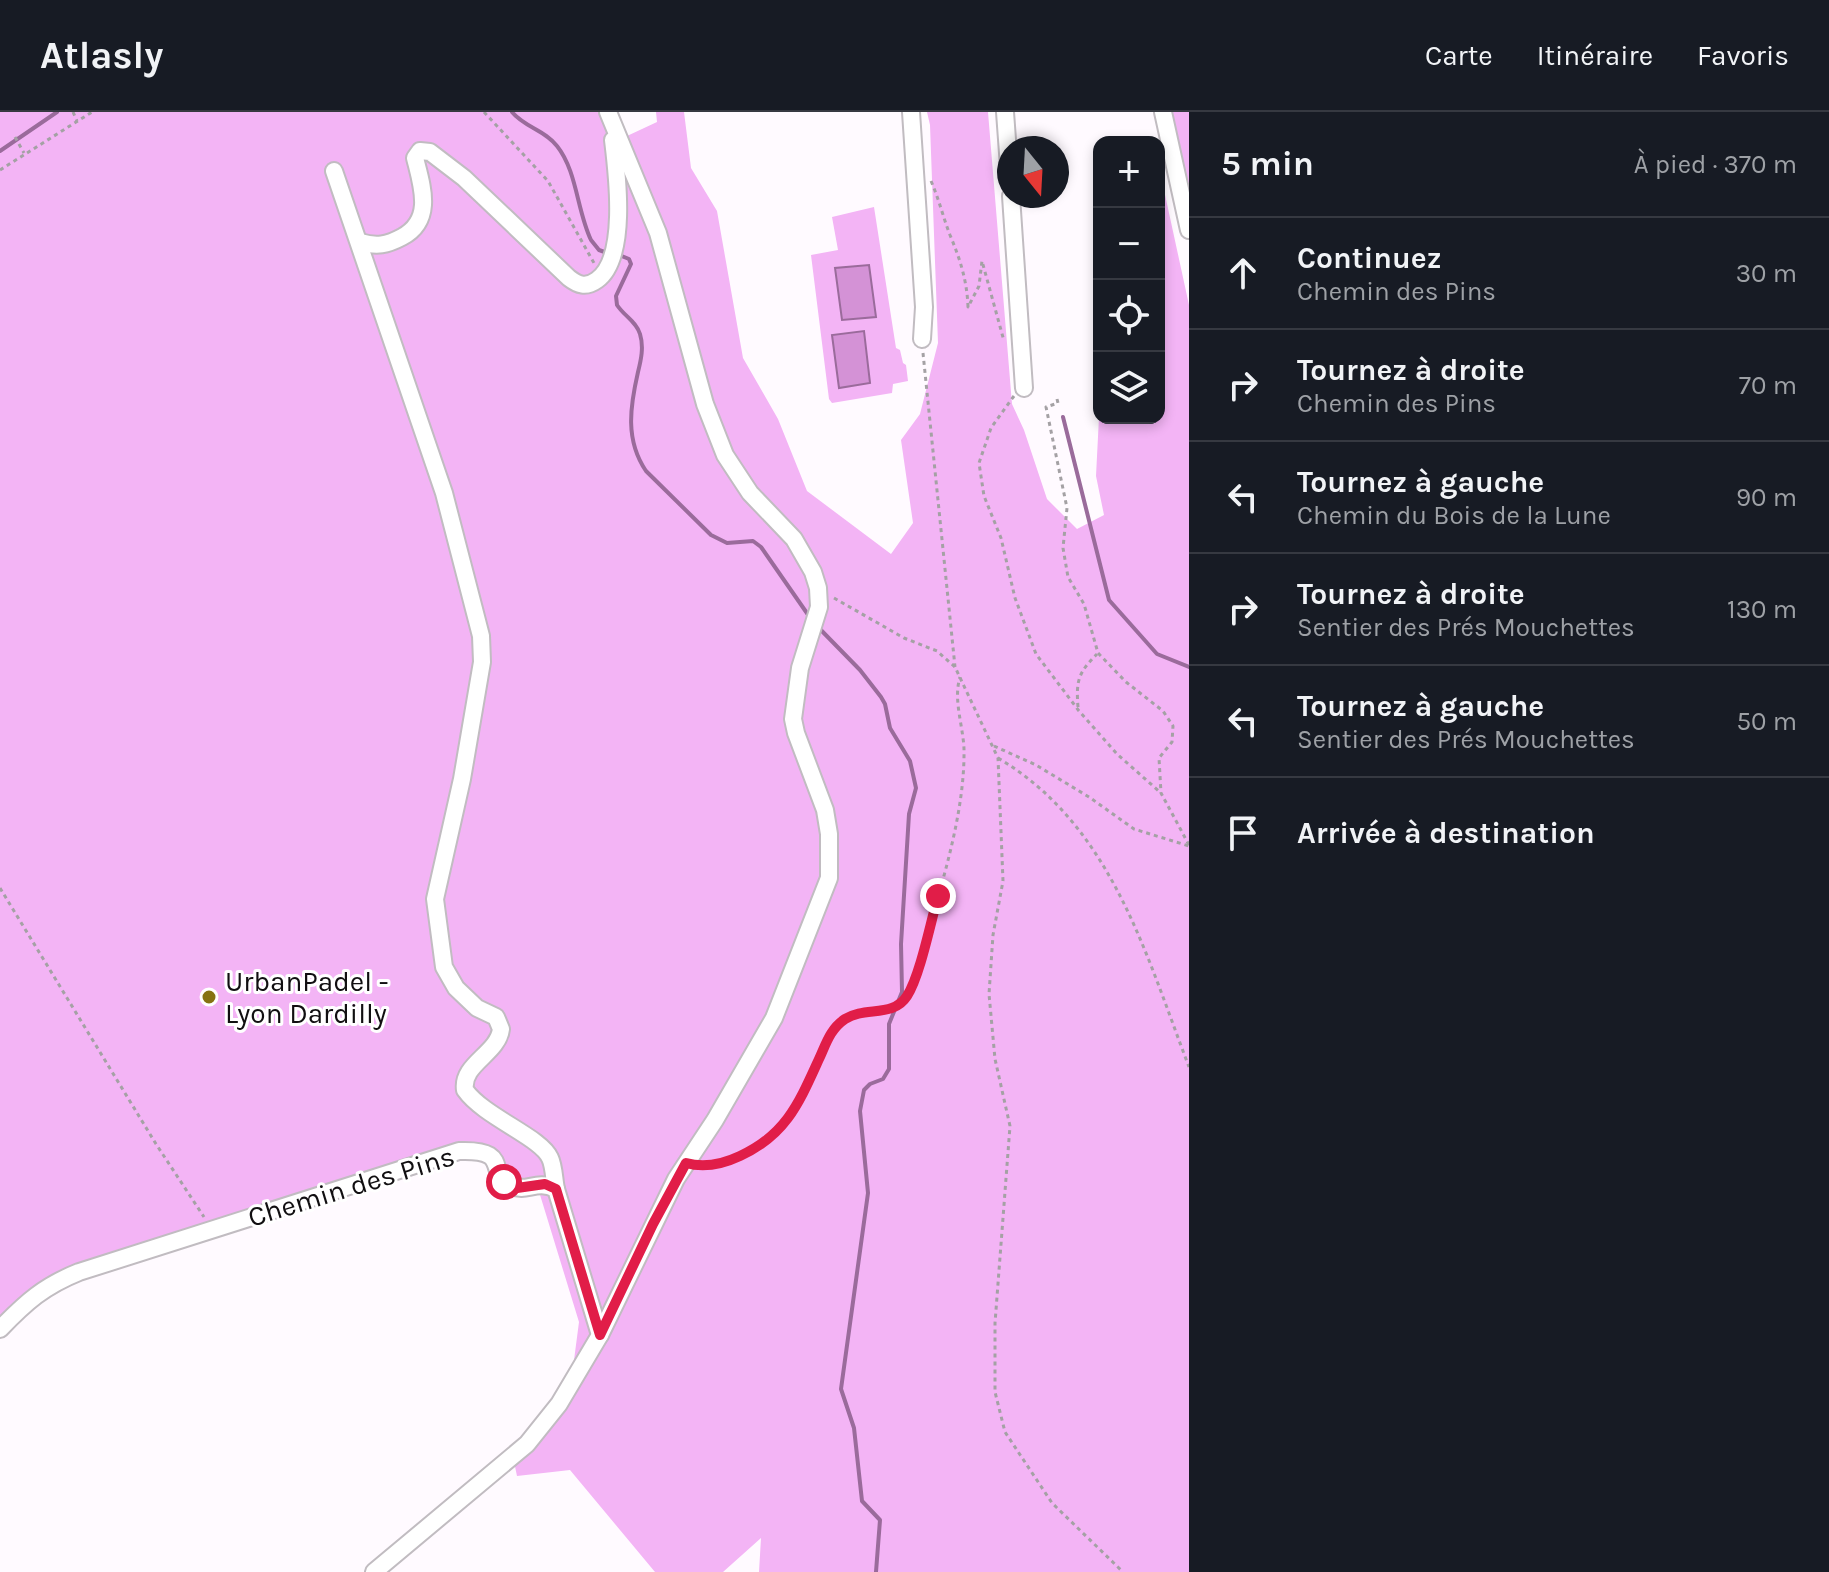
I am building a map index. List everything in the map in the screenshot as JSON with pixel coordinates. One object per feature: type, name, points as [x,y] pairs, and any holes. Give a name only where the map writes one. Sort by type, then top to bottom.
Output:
[{"type":"street","points":[[911,112],[924,307],[922,339]]},
{"type":"street","points":[[1005,112],[1007,136]]},
{"type":"street","points":[[1163,112],[1189,230]]},
{"type":"street","points":[[360,242],[375,246],[393,242],[420,223],[424,208],[415,158],[420,151],[430,152],[464,178],[569,278],[579,285],[591,284],[606,271],[615,245],[617,175],[609,116]]},
{"type":"street","points":[[374,1572],[527,1444],[559,1404],[600,1335],[686,1163],[715,1120],[774,1018],[829,878],[830,846],[825,810],[793,719],[800,668],[819,596],[813,572],[794,539],[750,493],[725,455],[705,404],[658,233],[609,116]]},
{"type":"street","points":[[334,171],[444,493],[481,636],[482,662],[462,779],[435,899],[444,967],[456,988],[477,1008],[496,1017],[501,1029],[496,1045],[467,1074],[465,1090],[478,1107],[538,1144],[550,1157],[556,1189],[600,1335]]},
{"type":"street","points":[[1012,208],[1024,386]]},
{"type":"street","name":"Chemin des Pins","points":[[0,1329],[50,1283],[249,1216],[459,1151],[483,1150],[494,1158],[504,1182],[517,1188],[545,1184],[556,1189]]},
{"type":"path","points":[[73,112],[77,121]]},
{"type":"path","points":[[0,170],[92,112]]},
{"type":"path","points":[[484,112],[548,181],[606,271]]},
{"type":"path","points":[[15,137],[24,153]]},
{"type":"path","points":[[931,181],[957,247],[967,284],[968,307],[979,286],[982,261],[1006,347]]},
{"type":"path","points":[[922,339],[955,667],[998,758],[1003,881],[993,935],[989,994],[995,1059],[1010,1126],[995,1323],[995,1392],[1005,1432],[1052,1503],[1123,1572]]},
{"type":"path","points":[[1024,386],[991,428],[979,463],[984,496],[1001,538],[1015,598],[1036,654],[1079,711],[1117,754],[1161,793],[1189,846]]},
{"type":"path","points":[[1057,399],[1058,403],[1046,407],[1067,508],[1063,548],[1068,577],[1084,604],[1098,653],[1126,682],[1163,711],[1173,726],[1172,742],[1159,758],[1161,793]]},
{"type":"path","points":[[819,596],[937,651],[955,667]]},
{"type":"path","points":[[1079,711],[1076,687],[1080,673],[1098,653]]},
{"type":"path","points":[[686,1163],[703,1165],[728,1161],[771,1137],[786,1124],[799,1102],[831,1032],[846,1019],[891,1009],[907,996],[938,896],[961,788],[964,748],[957,687],[960,677]]},
{"type":"path","points":[[994,746],[1036,765],[1134,829],[1189,846]]},
{"type":"path","points":[[998,758],[1018,770],[1080,829],[1113,879],[1127,906],[1189,1067]]},
{"type":"path","points":[[0,888],[156,1144],[213,1230]]},
{"type":"path","points":[[1183,1050],[1189,1054]]},
{"type":"shaded area","points":[[0,112],[601,112],[612,143],[657,122],[656,112],[684,112],[691,168],[717,211],[743,358],[778,419],[807,491],[891,554],[913,523],[901,440],[920,414],[938,343],[927,112],[988,112],[1012,404],[1047,499],[1077,529],[1104,515],[1096,476],[1099,424],[1165,424],[1165,195],[1189,305],[1189,1572],[759,1572],[761,1538],[723,1572],[655,1572],[570,1470],[517,1476],[513,1457],[571,1383],[579,1322],[537,1185],[517,1188],[482,1150],[79,1272],[0,1329]]},
{"type":"shaded area","points":[[1172,112],[1189,112],[1189,194]]},
{"type":"shaded area","points":[[874,207],[896,348],[900,350],[906,365],[908,381],[893,384],[892,393],[832,403],[829,399],[811,255],[838,250],[832,217]]},
{"type":"shaded area","points":[[869,265],[876,317],[842,320],[835,268]]},
{"type":"shaded area","points":[[864,331],[870,383],[839,388],[832,335]]},
{"type":"waterway","points":[[0,151],[57,112]]},
{"type":"waterway","points":[[512,112],[547,136],[564,156],[591,240],[599,250],[610,254]]},
{"type":"waterway","points":[[619,255],[629,259],[631,264],[616,296],[617,305],[636,326],[642,344],[631,423],[639,459],[646,471],[711,535],[727,543],[753,541],[761,547],[811,619]]},
{"type":"waterway","points":[[1063,417],[1109,600],[1157,654],[1189,667]]},
{"type":"waterway","points":[[817,626],[860,670],[881,697],[890,728],[910,761],[916,788],[909,814],[901,944],[902,992],[889,1024],[889,1069],[883,1079],[864,1090],[860,1111],[868,1193],[841,1389],[854,1428],[862,1501],[880,1520],[876,1572]]},
{"type":"place","name":"UrbanPadel - Lyon Dardilly","points":[[209,997]]},
{"type":"route","points":[[504,1182],[517,1188],[545,1184],[556,1189],[600,1335],[686,1163],[694,1166],[728,1161],[771,1137],[786,1124],[799,1102],[831,1032],[846,1019],[886,1011],[902,1003],[912,986],[938,896]]}]
